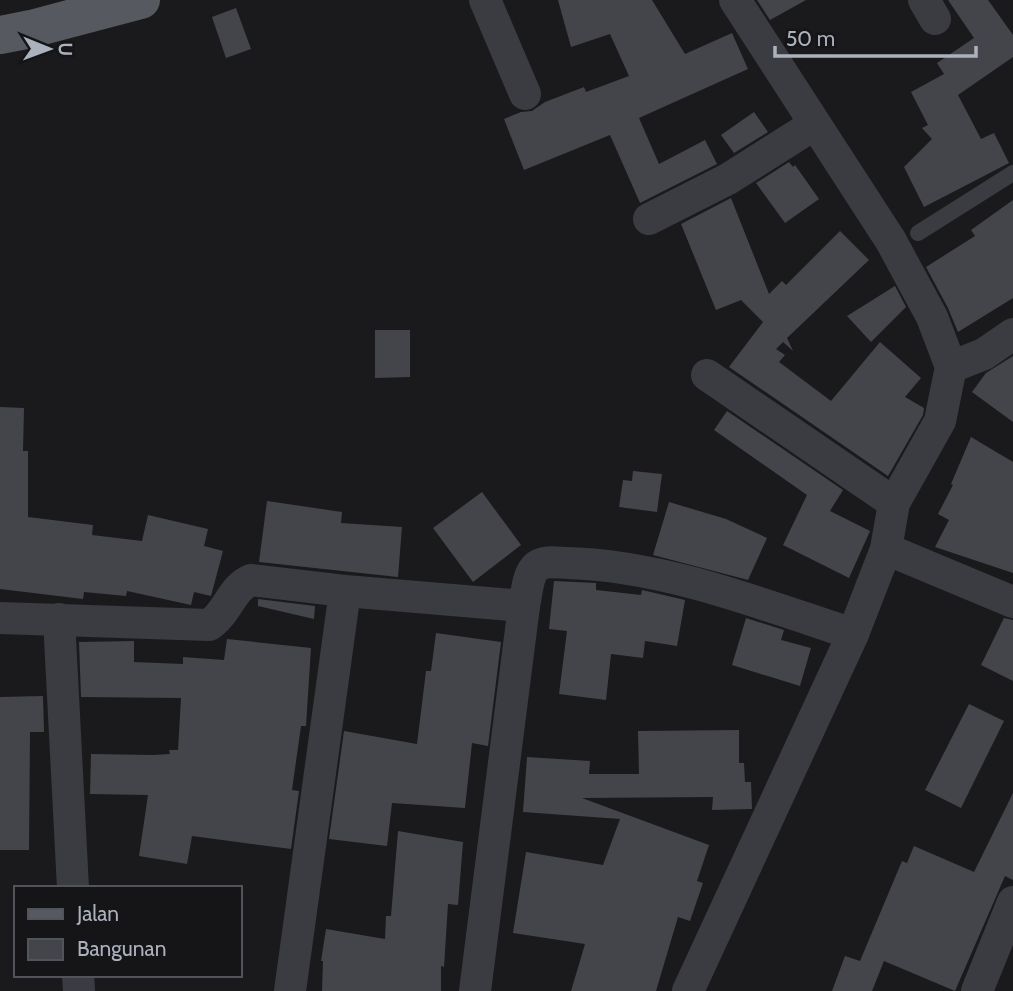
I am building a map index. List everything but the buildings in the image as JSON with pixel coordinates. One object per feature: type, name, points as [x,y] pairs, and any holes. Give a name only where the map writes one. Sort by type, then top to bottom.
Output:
[{"type":"main road","points":[[0,35],[141,0]]},
{"type":"street","points":[[485,0],[525,94]]},
{"type":"street","points":[[688,991],[853,634],[886,549],[894,503],[940,421],[951,367],[933,317],[891,241],[735,0]]},
{"type":"street","points":[[649,219],[728,178],[815,124]]},
{"type":"street","points":[[951,367],[984,354],[1013,334]]},
{"type":"street","points":[[707,375],[894,503]]},
{"type":"street","points":[[886,549],[1013,602]]},
{"type":"street","points":[[475,991],[524,606],[531,576],[537,567],[546,562],[598,564],[703,586],[853,634]]},
{"type":"street","points":[[0,618],[209,625],[217,620],[243,583],[251,580],[345,592],[524,606]]},
{"type":"street","points":[[290,991],[345,592]]},
{"type":"street","points":[[59,619],[73,886]]},
{"type":"street","points":[[983,989],[1013,902]]},
{"type":"lane","points":[[918,233],[1013,173]]}]
